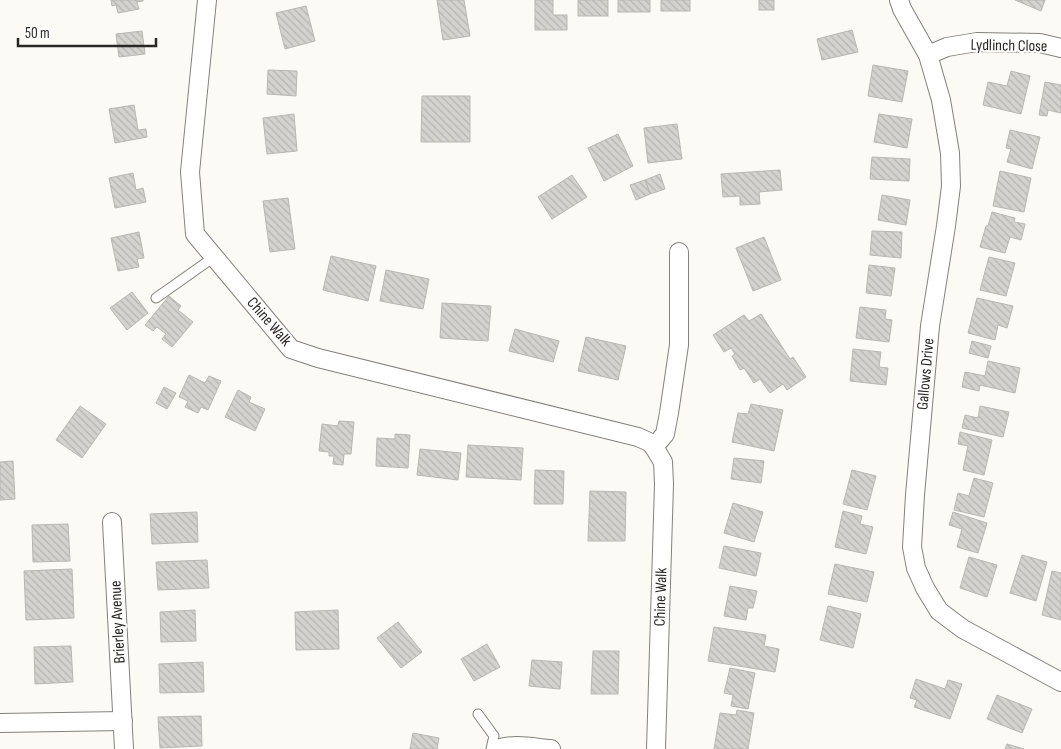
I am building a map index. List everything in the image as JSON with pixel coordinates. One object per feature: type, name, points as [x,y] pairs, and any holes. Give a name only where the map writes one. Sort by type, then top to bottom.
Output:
[{"type":"street","name":"Chine Walk","points":[[206,0],[190,172],[195,234],[291,349],[318,358],[638,438],[649,442],[654,447],[663,462],[664,484],[656,749]]},
{"type":"street","name":"Gallows Drive","points":[[899,0],[902,9],[928,55],[942,100],[950,153],[951,186],[930,326],[912,548],[916,568],[939,611],[963,629],[1061,682]]},
{"type":"street","name":"Lydlinch Close","points":[[928,55],[947,47],[977,42],[1040,43],[1061,48]]},
{"type":"street","points":[[654,447],[665,434],[679,345],[679,252]]},
{"type":"street","name":"Brierley Avenue","points":[[112,522],[124,749]]},
{"type":"street","points":[[0,723],[123,721]]},
{"type":"street","points":[[498,749],[510,746],[551,749]]},
{"type":"lane","points":[[156,298],[214,257]]},
{"type":"lane","points":[[478,714],[494,736],[491,749]]},
{"type":"building","points":[[111,0],[143,1],[137,2],[139,9],[118,13],[116,5],[112,6]]},
{"type":"building","points":[[437,0],[464,0],[470,36],[443,40]]},
{"type":"building","points":[[535,0],[553,0],[553,15],[567,15],[567,30],[535,30]]},
{"type":"building","points":[[578,0],[608,0],[608,16],[578,16]]},
{"type":"building","points":[[618,0],[650,0],[650,12],[618,12]]},
{"type":"building","points":[[661,0],[690,0],[690,11],[661,11]]},
{"type":"building","points":[[759,0],[774,0],[774,10],[759,10]]},
{"type":"building","points":[[1015,0],[1045,0],[1041,11]]},
{"type":"building","points":[[306,6],[315,41],[285,49],[276,13]]},
{"type":"building","points":[[852,30],[858,52],[822,60],[817,39]]},
{"type":"building","points":[[142,31],[145,54],[119,57],[116,34]]},
{"type":"building","points":[[873,65],[908,71],[902,102],[868,96]]},
{"type":"building","points":[[268,70],[297,71],[296,96],[267,94]]},
{"type":"building","points":[[1011,71],[1030,76],[1021,114],[983,105],[988,82],[1007,86]]},
{"type":"building","points":[[1045,82],[1061,85],[1061,113],[1048,110],[1047,116],[1039,115]]},
{"type":"building","points":[[422,96],[470,96],[470,142],[421,142]]},
{"type":"building","points":[[134,105],[138,130],[146,129],[147,137],[115,143],[109,109]]},
{"type":"building","points":[[294,114],[297,151],[267,154],[263,118]]},
{"type":"building","points":[[879,114],[912,119],[907,148],[874,142]]},
{"type":"building","points":[[677,124],[682,159],[648,163],[644,128]]},
{"type":"building","points":[[1010,130],[1040,137],[1032,169],[1007,162],[1011,149],[1006,148]]},
{"type":"building","points":[[618,134],[633,166],[604,181],[588,148]]},
{"type":"building","points":[[872,157],[910,159],[909,181],[870,179]]},
{"type":"building","points":[[780,170],[782,190],[759,192],[760,204],[740,205],[740,196],[723,197],[721,174]]},
{"type":"building","points":[[1000,171],[1031,178],[1024,212],[993,206]]},
{"type":"building","points":[[133,173],[136,190],[143,188],[146,202],[115,208],[109,178]]},
{"type":"building","points":[[660,174],[665,189],[650,194],[645,180]]},
{"type":"building","points":[[572,175],[587,197],[552,219],[538,197]]},
{"type":"building","points":[[645,180],[650,194],[636,200],[630,185]]},
{"type":"building","points":[[882,195],[910,200],[906,225],[878,220]]},
{"type":"building","points":[[288,198],[295,249],[270,252],[263,201]]},
{"type":"building","points":[[992,212],[1015,218],[1014,222],[1025,224],[1021,240],[1010,237],[1005,253],[980,247]]},
{"type":"building","points":[[872,231],[902,232],[901,258],[870,255]]},
{"type":"building","points":[[139,232],[144,258],[137,259],[139,267],[118,271],[111,238]]},
{"type":"building","points":[[764,237],[781,280],[753,291],[736,248]]},
{"type":"building","points":[[331,256],[376,266],[368,301],[323,290]]},
{"type":"building","points":[[989,257],[1015,263],[1006,296],[980,290]]},
{"type":"building","points":[[869,265],[895,268],[891,296],[866,293]]},
{"type":"building","points":[[386,270],[429,279],[423,309],[380,301]]},
{"type":"building","points":[[132,292],[148,313],[127,330],[110,308]]},
{"type":"building","points":[[169,296],[181,306],[178,310],[193,322],[172,347],[162,339],[166,334],[157,327],[153,331],[145,325]]},
{"type":"building","points":[[977,298],[1013,306],[1007,328],[998,325],[995,340],[968,333]]},
{"type":"building","points":[[442,303],[491,306],[488,341],[440,338]]},
{"type":"building","points":[[860,307],[886,310],[885,319],[892,320],[889,342],[856,338]]},
{"type":"building","points":[[761,314],[790,359],[793,357],[806,377],[787,390],[783,384],[770,393],[760,379],[754,383],[744,368],[740,370],[732,356],[735,354],[731,348],[724,352],[713,335],[744,315],[749,321]]},
{"type":"building","points":[[515,329],[559,341],[553,362],[509,351]]},
{"type":"building","points":[[586,337],[626,346],[618,380],[578,371]]},
{"type":"building","points":[[972,341],[991,346],[988,358],[969,353]]},
{"type":"building","points":[[853,349],[881,352],[879,367],[888,368],[886,385],[850,381]]},
{"type":"building","points":[[988,361],[1020,368],[1015,393],[980,385],[979,391],[962,387],[965,372],[985,376]]},
{"type":"building","points":[[189,375],[205,383],[209,376],[221,381],[208,410],[201,407],[198,413],[185,407],[188,401],[179,397]]},
{"type":"building","points":[[164,387],[176,393],[167,409],[156,403]]},
{"type":"building","points":[[238,390],[251,397],[249,402],[265,409],[255,431],[225,417]]},
{"type":"building","points":[[751,404],[783,410],[774,451],[732,442],[738,413],[748,414]]},
{"type":"building","points":[[80,406],[106,424],[82,458],[56,440]]},
{"type":"building","points":[[980,406],[1009,412],[1003,437],[962,428],[965,415],[978,418]]},
{"type":"building","points":[[339,421],[354,422],[351,454],[344,454],[343,465],[333,464],[334,456],[329,456],[329,452],[319,451],[322,424],[338,426]]},
{"type":"building","points":[[960,432],[992,440],[984,475],[963,470],[968,446],[958,444]]},
{"type":"building","points":[[395,434],[410,435],[408,468],[376,466],[377,438],[395,439]]},
{"type":"building","points":[[468,445],[523,448],[521,480],[466,477]]},
{"type":"building","points":[[420,449],[461,453],[458,480],[417,475]]},
{"type":"building","points":[[734,458],[764,461],[761,483],[731,479]]},
{"type":"building","points":[[13,461],[15,499],[0,500],[0,462]]},
{"type":"building","points":[[535,470],[564,471],[563,504],[534,504]]},
{"type":"building","points":[[852,470],[876,476],[867,510],[843,504]]},
{"type":"building","points":[[974,478],[993,483],[984,517],[954,510],[958,493],[969,496]]},
{"type":"building","points":[[590,491],[626,492],[625,541],[588,541]]},
{"type":"building","points":[[733,503],[763,512],[754,542],[724,533]]},
{"type":"building","points":[[843,511],[862,516],[860,524],[873,527],[866,554],[835,547]]},
{"type":"building","points":[[197,512],[198,542],[152,544],[150,514]]},
{"type":"building","points":[[953,512],[987,523],[978,553],[957,547],[962,529],[949,525]]},
{"type":"building","points":[[68,524],[70,561],[33,562],[32,525]]},
{"type":"building","points":[[724,546],[761,553],[756,576],[719,568]]},
{"type":"building","points":[[1022,555],[1047,562],[1036,601],[1010,593]]},
{"type":"building","points":[[969,557],[997,565],[987,597],[960,588]]},
{"type":"building","points":[[207,560],[209,588],[158,590],[156,562]]},
{"type":"building","points":[[835,564],[874,572],[867,602],[828,594]]},
{"type":"building","points":[[72,569],[74,618],[26,620],[24,571]]},
{"type":"building","points":[[1052,571],[1061,573],[1061,620],[1042,615]]},
{"type":"building","points":[[730,586],[757,591],[753,608],[748,608],[746,620],[724,616]]},
{"type":"building","points":[[828,606],[861,614],[853,648],[820,640]]},
{"type":"building","points":[[195,610],[196,641],[161,642],[160,612]]},
{"type":"building","points":[[338,610],[339,649],[296,650],[295,612]]},
{"type":"building","points":[[398,622],[422,652],[401,668],[377,638]]},
{"type":"building","points":[[714,627],[766,635],[764,646],[779,649],[775,672],[708,661]]},
{"type":"building","points":[[487,644],[500,667],[474,681],[461,659]]},
{"type":"building","points":[[71,646],[73,682],[35,684],[34,647]]},
{"type":"building","points":[[593,651],[619,651],[618,694],[591,694]]},
{"type":"building","points":[[532,660],[562,662],[560,689],[529,686]]},
{"type":"building","points":[[203,662],[204,692],[160,693],[159,664]]},
{"type":"building","points":[[730,668],[755,673],[748,709],[731,706],[733,695],[724,693]]},
{"type":"building","points":[[916,679],[945,689],[948,680],[962,684],[950,719],[914,707],[917,700],[910,698]]},
{"type":"building","points":[[997,695],[1032,709],[1022,733],[987,719]]},
{"type":"building","points":[[737,710],[754,713],[748,749],[714,749],[720,713],[736,715]]},
{"type":"building","points":[[201,716],[202,746],[160,748],[158,717]]},
{"type":"building","points":[[413,733],[439,738],[437,749],[410,749]]},
{"type":"building","points":[[1007,744],[1024,749],[1005,749]]}]
